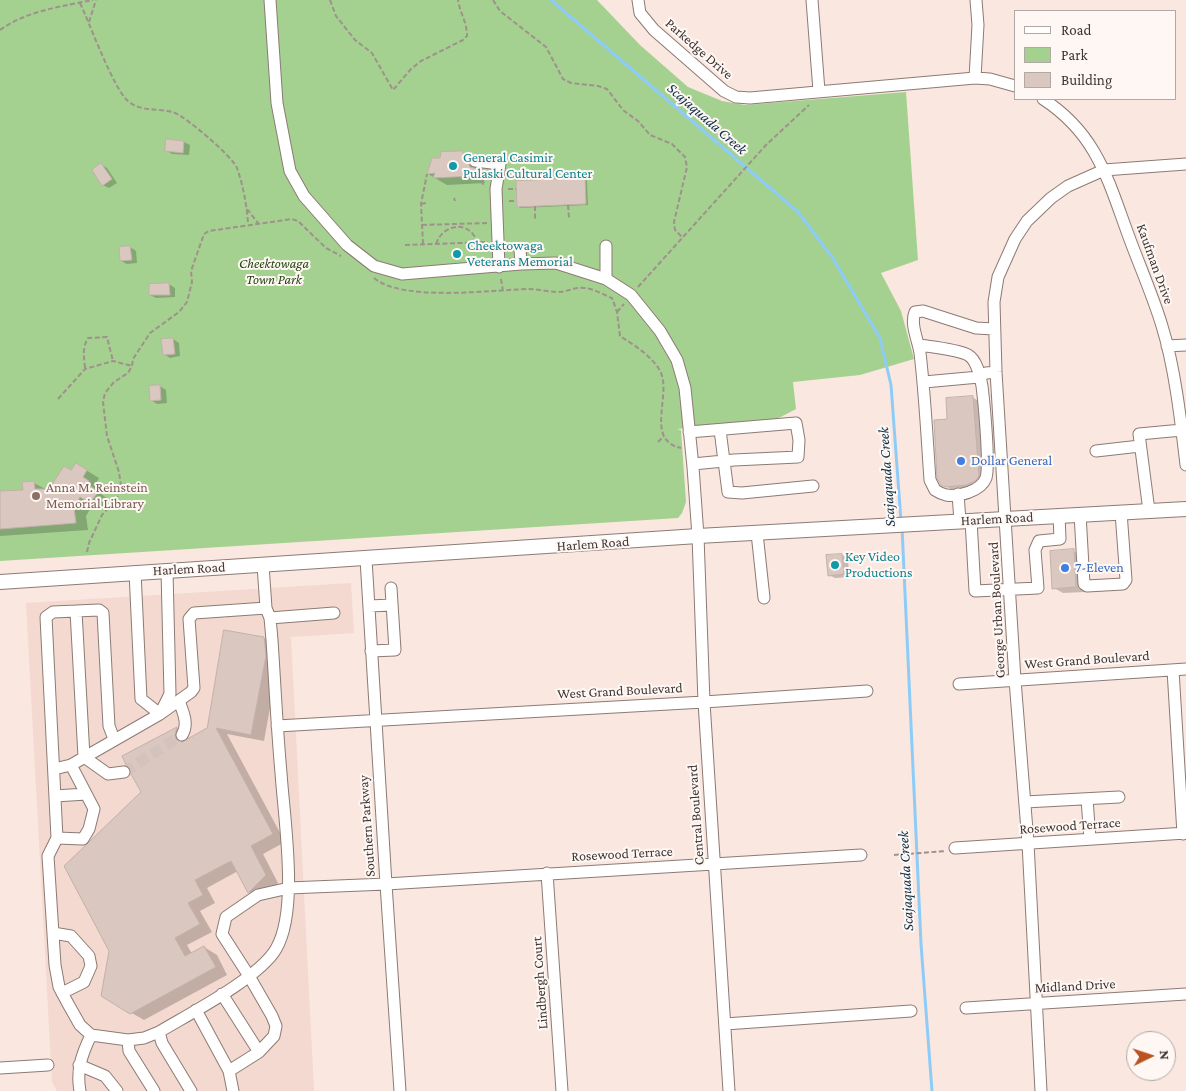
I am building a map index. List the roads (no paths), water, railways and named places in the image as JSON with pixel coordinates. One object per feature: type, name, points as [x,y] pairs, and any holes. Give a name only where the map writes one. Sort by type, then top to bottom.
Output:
[{"type":"main road","name":"Harlem Road","points":[[0,582],[698,536],[1186,508]]},
{"type":"street","points":[[270,0],[278,31],[274,103],[287,171],[309,193],[347,245],[374,266],[402,274],[521,264],[556,264],[606,279],[606,246]]},
{"type":"street","name":"Parkedge Drive","points":[[638,0],[640,13],[654,30],[724,91],[736,96],[750,98],[819,91]]},
{"type":"street","points":[[812,0],[819,91],[976,78],[990,79],[1014,86]]},
{"type":"street","points":[[976,0],[978,25],[976,78]]},
{"type":"street","name":"Kaufman Drive","points":[[1044,100],[1076,126],[1089,142],[1104,170],[1162,327],[1182,430],[1186,465]]},
{"type":"street","points":[[475,161],[500,164],[496,189],[499,267]]},
{"type":"street","name":"George Urban Boulevard","points":[[1041,1091],[1028,843],[1015,680],[996,372],[994,302],[998,277],[1015,239],[1027,220],[1051,198],[1068,186],[1104,170],[1186,164]]},
{"type":"street","points":[[520,249],[521,264]]},
{"type":"street","points":[[402,261],[402,274]]},
{"type":"street","name":"Central Boulevard","points":[[606,279],[632,294],[660,331],[676,360],[685,388],[698,536],[704,702],[724,1024],[730,1091]]},
{"type":"street","points":[[919,345],[968,355],[975,362],[983,397],[987,465],[985,479],[976,489],[963,494],[946,495],[935,490],[930,480],[924,382],[919,345],[912,318],[915,312],[923,311],[976,328],[994,329]]},
{"type":"street","points":[[1167,346],[1186,345]]},
{"type":"street","points":[[924,382],[979,377],[986,373],[996,372]]},
{"type":"street","points":[[689,432],[796,423],[799,440],[798,457],[693,464]]},
{"type":"street","points":[[720,430],[728,492],[742,493],[813,486]]},
{"type":"street","points":[[1149,511],[1139,434],[1182,430]]},
{"type":"street","points":[[1096,451],[1140,446]]},
{"type":"street","points":[[958,494],[966,520],[975,591],[1038,588],[1035,550],[1039,541],[1060,539],[1059,515]]},
{"type":"street","points":[[1080,514],[1084,584],[1087,586],[1123,584],[1126,580],[1121,512]]},
{"type":"street","points":[[757,533],[764,598]]},
{"type":"street","name":"Southern Parkway","points":[[366,559],[400,1091]]},
{"type":"street","points":[[114,739],[109,726],[103,613],[99,610],[53,612],[46,617],[57,838],[48,856],[55,965],[59,987],[80,1025],[91,1035],[128,1040],[144,1038],[159,1032],[249,976],[266,962],[276,949],[282,932],[289,888],[263,565]]},
{"type":"street","points":[[160,714],[170,694],[167,570]]},
{"type":"street","points":[[135,572],[141,699],[160,714]]},
{"type":"street","points":[[371,652],[395,650],[391,588]]},
{"type":"street","points":[[369,606],[392,605]]},
{"type":"street","points":[[76,611],[84,757]]},
{"type":"street","points":[[54,769],[71,765],[160,714],[191,692],[194,688],[189,618],[194,613],[334,613]]},
{"type":"street","name":"West Grand Boulevard","points":[[960,684],[1186,669]]},
{"type":"street","points":[[1173,670],[1182,752],[1184,834]]},
{"type":"street","name":"West Grand Boulevard","points":[[277,726],[704,702],[867,690]]},
{"type":"street","points":[[179,701],[186,720],[185,730],[182,735]]},
{"type":"street","points":[[84,757],[108,774],[124,772]]},
{"type":"street","points":[[57,838],[83,840],[94,809],[71,765]]},
{"type":"street","points":[[55,796],[86,794]]},
{"type":"street","points":[[1025,802],[1119,797]]},
{"type":"street","points":[[1087,799],[1090,839]]},
{"type":"street","name":"Rosewood Terrace","points":[[950,850],[1028,843],[1184,834]]},
{"type":"street","name":"Rosewood Terrace","points":[[229,1071],[259,1052],[274,1036],[276,1026],[249,976],[222,934],[226,917],[258,895],[289,888],[386,884],[861,855]]},
{"type":"street","name":"Lindbergh Court","points":[[547,874],[562,1091]]},
{"type":"street","points":[[53,933],[71,936],[89,956],[91,966],[84,982],[62,993]]},
{"type":"street","points":[[222,994],[259,1052]]},
{"type":"street","name":"Midland Drive","points":[[966,1008],[1186,994]]},
{"type":"street","points":[[196,1010],[229,1071],[232,1091]]},
{"type":"street","points":[[724,1024],[911,1012]]},
{"type":"street","points":[[159,1032],[162,1043],[191,1091]]},
{"type":"street","points":[[80,1091],[78,1071],[81,1057],[91,1035]]},
{"type":"street","points":[[128,1040],[129,1050],[154,1091]]},
{"type":"street","points":[[0,1068],[48,1065]]},
{"type":"street","points":[[80,1065],[105,1076],[117,1091]]},
{"type":"waterway","name":"Scajaquada Creek","points":[[551,0],[798,212],[832,257],[880,338],[891,385],[901,521]]},
{"type":"waterway","name":"Scajaquada Creek","points":[[902,527],[921,944],[932,1091]]},
{"type":"tunnel","points":[[124,772],[182,735]]},
{"type":"place","name":"General Casimir Pulaski Cultural Center","points":[[453,166]]},
{"type":"place","name":"Cheektowaga Veterans Memorial","points":[[457,254]]},
{"type":"place","name":"Dollar General","points":[[961,461]]},
{"type":"place","name":"Anna M. Reinstein Memorial Library","points":[[36,496]]},
{"type":"place","name":"Key Video Productions","points":[[835,565]]},
{"type":"place","name":"7-Eleven","points":[[1065,568]]},
{"type":"park label","name":"Cheektowaga Town Park","points":[[274,272]]}]
